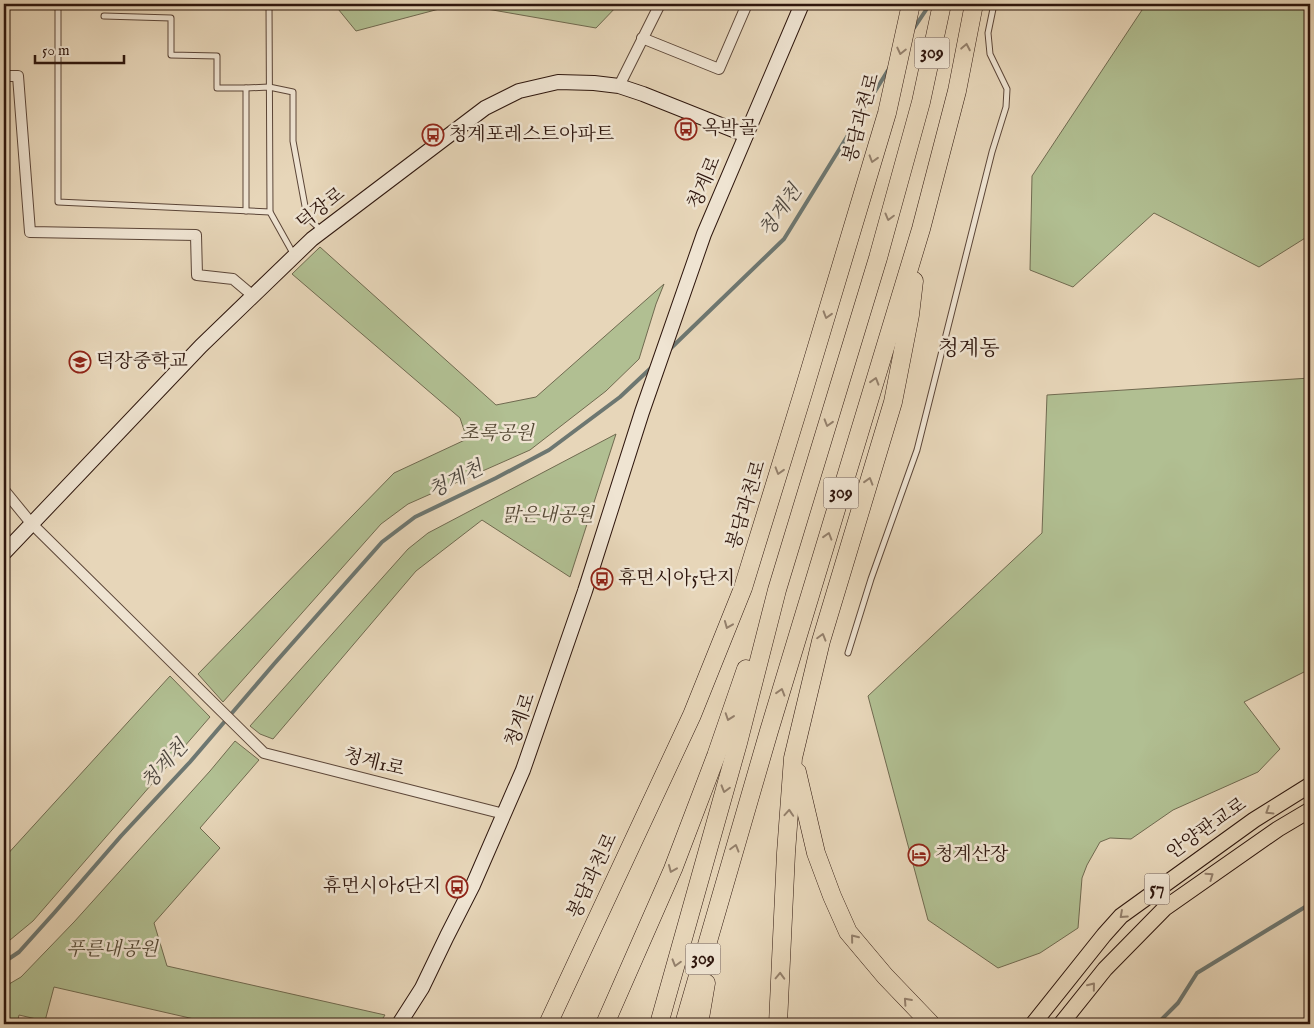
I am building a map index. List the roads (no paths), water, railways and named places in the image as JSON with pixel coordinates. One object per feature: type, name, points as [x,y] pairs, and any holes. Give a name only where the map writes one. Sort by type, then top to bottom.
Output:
[{"type":"highway","name":"봉담과천로","points":[[548,1024],[692,715],[743,588],[887,113],[911,4]]},
{"type":"highway","name":"309","points":[[659,1024],[738,743],[777,590],[878,258],[921,102],[942,4]]},
{"type":"highway","name":"309","points":[[684,1024],[769,731],[921,229],[957,91],[974,4]]},
{"type":"highway","points":[[778,1024],[786,853],[793,758],[821,641],[893,402],[910,315],[921,229]]},
{"type":"highway","points":[[605,1024],[673,868],[716,756],[759,629],[777,590]]},
{"type":"highway","points":[[793,758],[816,853],[848,932],[884,976],[924,1019],[931,1024]]},
{"type":"highway","points":[[699,1024],[722,894]]},
{"type":"main road","name":"안양판교로","points":[[1033,1024],[1104,934],[1121,916],[1254,820],[1310,785]]},
{"type":"main road","name":"57","points":[[1062,1024],[1106,969],[1165,908],[1278,829],[1310,810]]},
{"type":"street","points":[[619,86],[660,4]]},
{"type":"street","points":[[642,38],[719,70],[747,4]]},
{"type":"street","name":"청계로","points":[[399,1024],[422,988],[473,885],[523,770],[585,591],[642,412],[704,234],[802,4]]},
{"type":"street","points":[[4,76],[18,76],[30,232],[196,235],[197,275],[233,279],[252,295]]},
{"type":"street","name":"덕장로","points":[[4,553],[201,346],[294,256],[322,232],[485,108],[519,91],[558,82],[594,83],[619,86],[746,136]]},
{"type":"street","points":[[4,490],[31,523]]},
{"type":"street","name":"청계1로","points":[[31,523],[264,753],[504,814]]},
{"type":"lane","points":[[58,4],[58,202],[270,212]]},
{"type":"lane","points":[[268,4],[270,212],[294,256]]},
{"type":"lane","points":[[848,653],[871,579],[918,450],[992,152],[1006,107],[1007,89],[990,54],[988,33],[994,4]]},
{"type":"lane","points":[[104,16],[172,18],[171,55],[217,56],[217,88],[269,87],[293,92],[292,141],[308,217],[322,232]]},
{"type":"lane","points":[[246,88],[246,211]]},
{"type":"waterway","name":"청계천","points":[[912,31],[930,4]]},
{"type":"waterway","name":"청계천","points":[[668,351],[784,239],[890,67]]},
{"type":"waterway","name":"청계천","points":[[4,962],[19,952],[121,836],[190,762],[382,542],[415,517],[549,450],[620,397],[653,366]]},
{"type":"waterway","points":[[1157,1024],[1178,1003],[1197,973],[1310,904]]},
{"type":"place","name":"옥박골","points":[[686,129]]},
{"type":"place","name":"청계포레스트아파트","points":[[433,135]]},
{"type":"place","name":"덕장중학교","points":[[80,362]]},
{"type":"place","name":"휴먼시아5단지","points":[[602,579]]},
{"type":"place","name":"청계산장","points":[[919,855]]},
{"type":"place","name":"휴먼시아6단지","points":[[457,887]]},
{"type":"district","name":"청계동","points":[[969,349]]},
{"type":"park label","name":"초록공원","points":[[497,434]]},
{"type":"park label","name":"맑은내공원","points":[[548,516]]},
{"type":"park label","name":"푸른내공원","points":[[112,950]]}]
